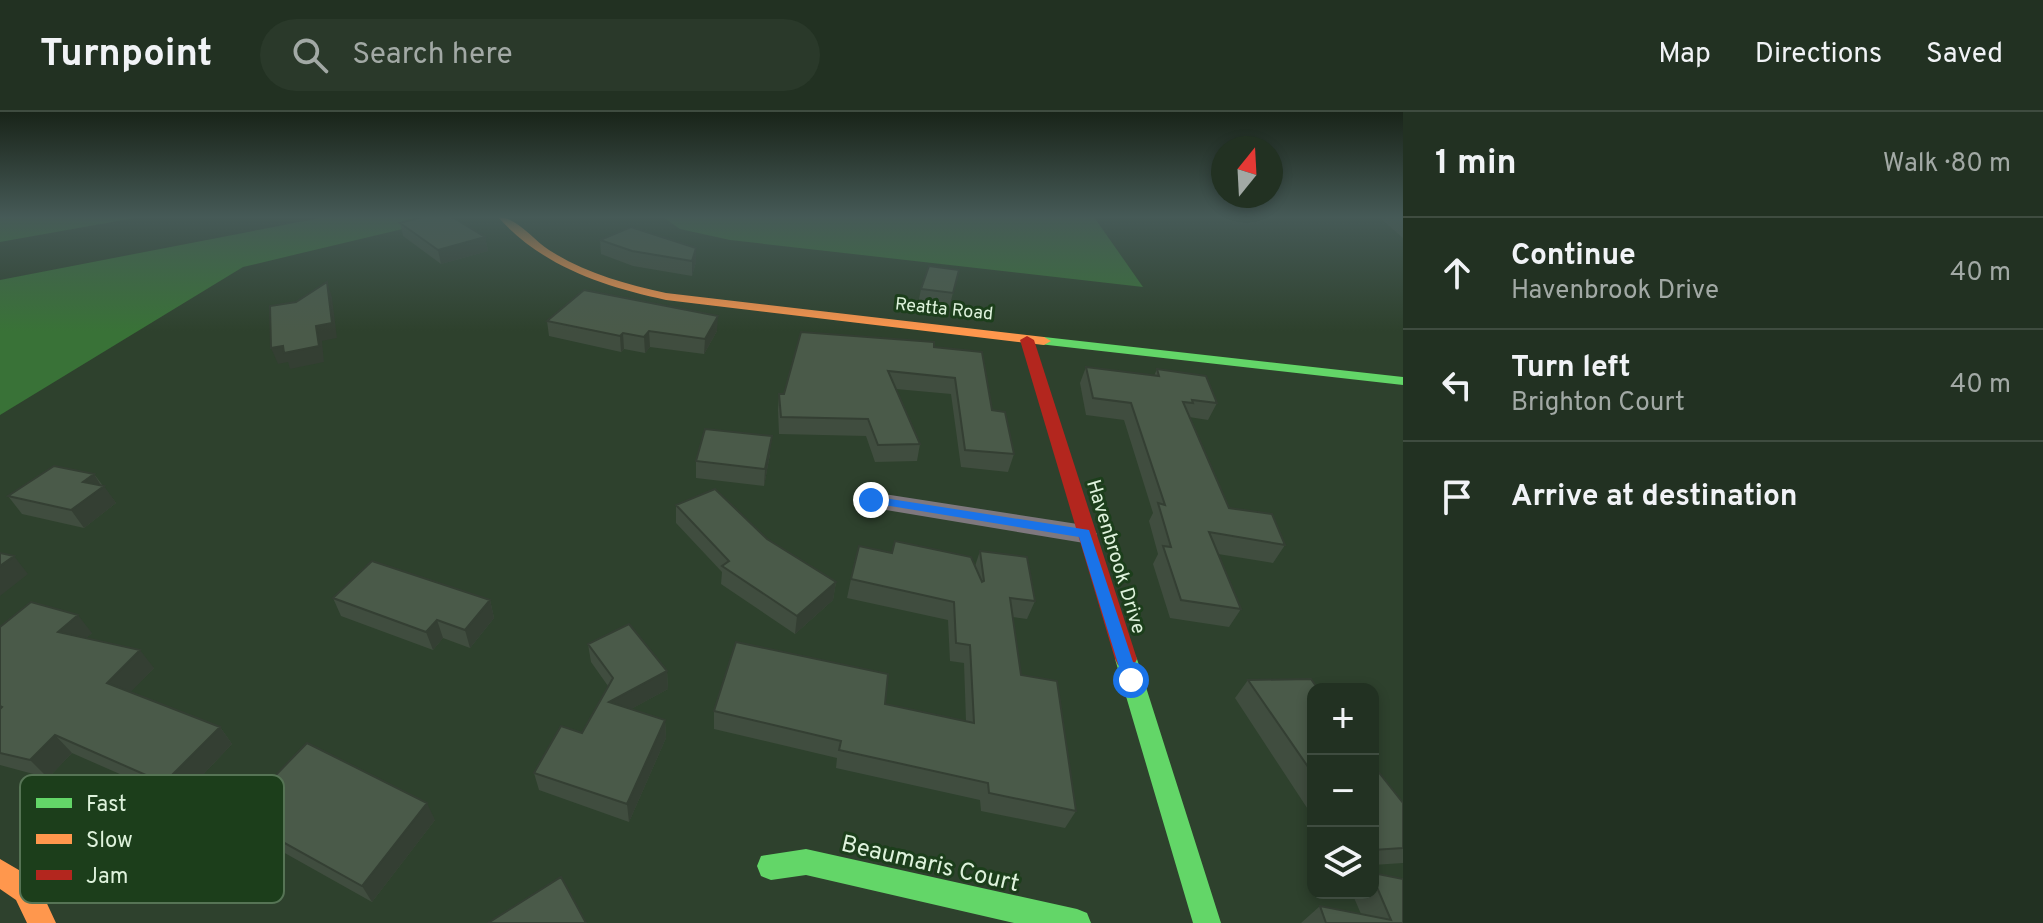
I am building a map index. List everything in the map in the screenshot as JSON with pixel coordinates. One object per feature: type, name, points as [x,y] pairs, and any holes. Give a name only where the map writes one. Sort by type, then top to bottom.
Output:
[{"type":"street","name":"Reatta Road","points":[[544,255],[606,282],[647,293],[737,308],[1403,381]]},
{"type":"street","name":"Havenbrook Drive","points":[[1027,340],[1084,534],[1207,923]]},
{"type":"street","points":[[871,500],[1084,534]]},
{"type":"street","name":"Beaumaris Court","points":[[771,866],[806,862],[1077,923]]},
{"type":"street","points":[[0,873],[20,886]]},
{"type":"street","points":[[32,903],[42,923]]},
{"type":"green space","points":[[130,255],[294,255],[243,267],[0,415],[0,280]]},
{"type":"green space","points":[[860,255],[1120,255],[1143,287]]},
{"type":"building","points":[[655,255],[694,255],[692,261]]},
{"type":"building","points":[[929,266],[959,270],[953,293],[921,289]]},
{"type":"building","points":[[327,282],[332,323],[316,326],[319,346],[284,353],[283,346],[271,348],[270,306],[296,302]]},
{"type":"building","points":[[584,290],[718,316],[705,339],[649,331],[644,337],[623,333],[620,336],[547,321]]},
{"type":"building","points":[[801,332],[934,342],[934,347],[982,352],[992,410],[1005,412],[1014,454],[965,450],[955,378],[888,371],[920,444],[878,445],[868,419],[781,417],[779,394],[784,394]]},
{"type":"building","points":[[1086,367],[1159,376],[1157,369],[1206,376],[1217,403],[1183,402],[1229,508],[1272,514],[1285,545],[1209,532],[1241,609],[1181,600],[1163,546],[1171,547],[1158,503],[1165,505],[1131,403],[1093,398]]},
{"type":"building","points":[[705,429],[772,436],[765,469],[696,461]]},
{"type":"building","points":[[54,466],[94,474],[83,482],[104,486],[71,510],[8,496]]},
{"type":"building","points":[[715,489],[767,539],[836,582],[797,616],[722,566],[729,561],[676,505]]},
{"type":"building","points":[[895,541],[971,557],[982,582],[980,551],[1027,557],[1035,601],[1010,598],[1021,675],[1057,681],[1076,811],[989,793],[988,783],[839,750],[841,741],[714,711],[736,642],[888,674],[885,704],[974,723],[970,645],[956,643],[954,602],[851,579],[859,546],[892,553]]},
{"type":"building","points":[[0,553],[14,556],[0,566]]},
{"type":"building","points":[[372,561],[490,600],[465,630],[437,620],[426,632],[333,598]]},
{"type":"building","points":[[31,602],[78,615],[58,632],[140,650],[107,683],[220,727],[172,775],[146,775],[55,735],[30,760],[0,753],[0,627]]},
{"type":"building","points":[[629,624],[667,671],[609,702],[665,720],[627,804],[534,773],[561,726],[582,733],[613,678],[588,644]]},
{"type":"building","points":[[1311,679],[1314,683],[1307,683],[1307,765],[1248,680]]},
{"type":"building","points":[[307,743],[427,803],[362,886],[284,843],[284,775],[276,775]]},
{"type":"building","points":[[1379,773],[1403,803],[1403,848],[1379,850]]},
{"type":"building","points":[[1379,874],[1403,879],[1403,923],[1326,923],[1320,906],[1391,920],[1379,892]]},
{"type":"building","points":[[561,877],[586,923],[488,923]]},
{"type":"traffic: fast","points":[[1044,341],[1403,381]]},
{"type":"traffic: fast","points":[[1126,659],[1207,923]]},
{"type":"traffic: fast","points":[[771,866],[806,862],[1077,923]]},
{"type":"traffic: slow","points":[[549,255],[615,284],[693,302],[1044,341]]},
{"type":"traffic: slow","points":[[0,873],[20,886]]},
{"type":"traffic: slow","points":[[32,903],[42,923]]},
{"type":"traffic: jam","points":[[1027,340],[1126,659]]},
{"type":"route","points":[[871,500],[1084,534],[1131,680]]}]
